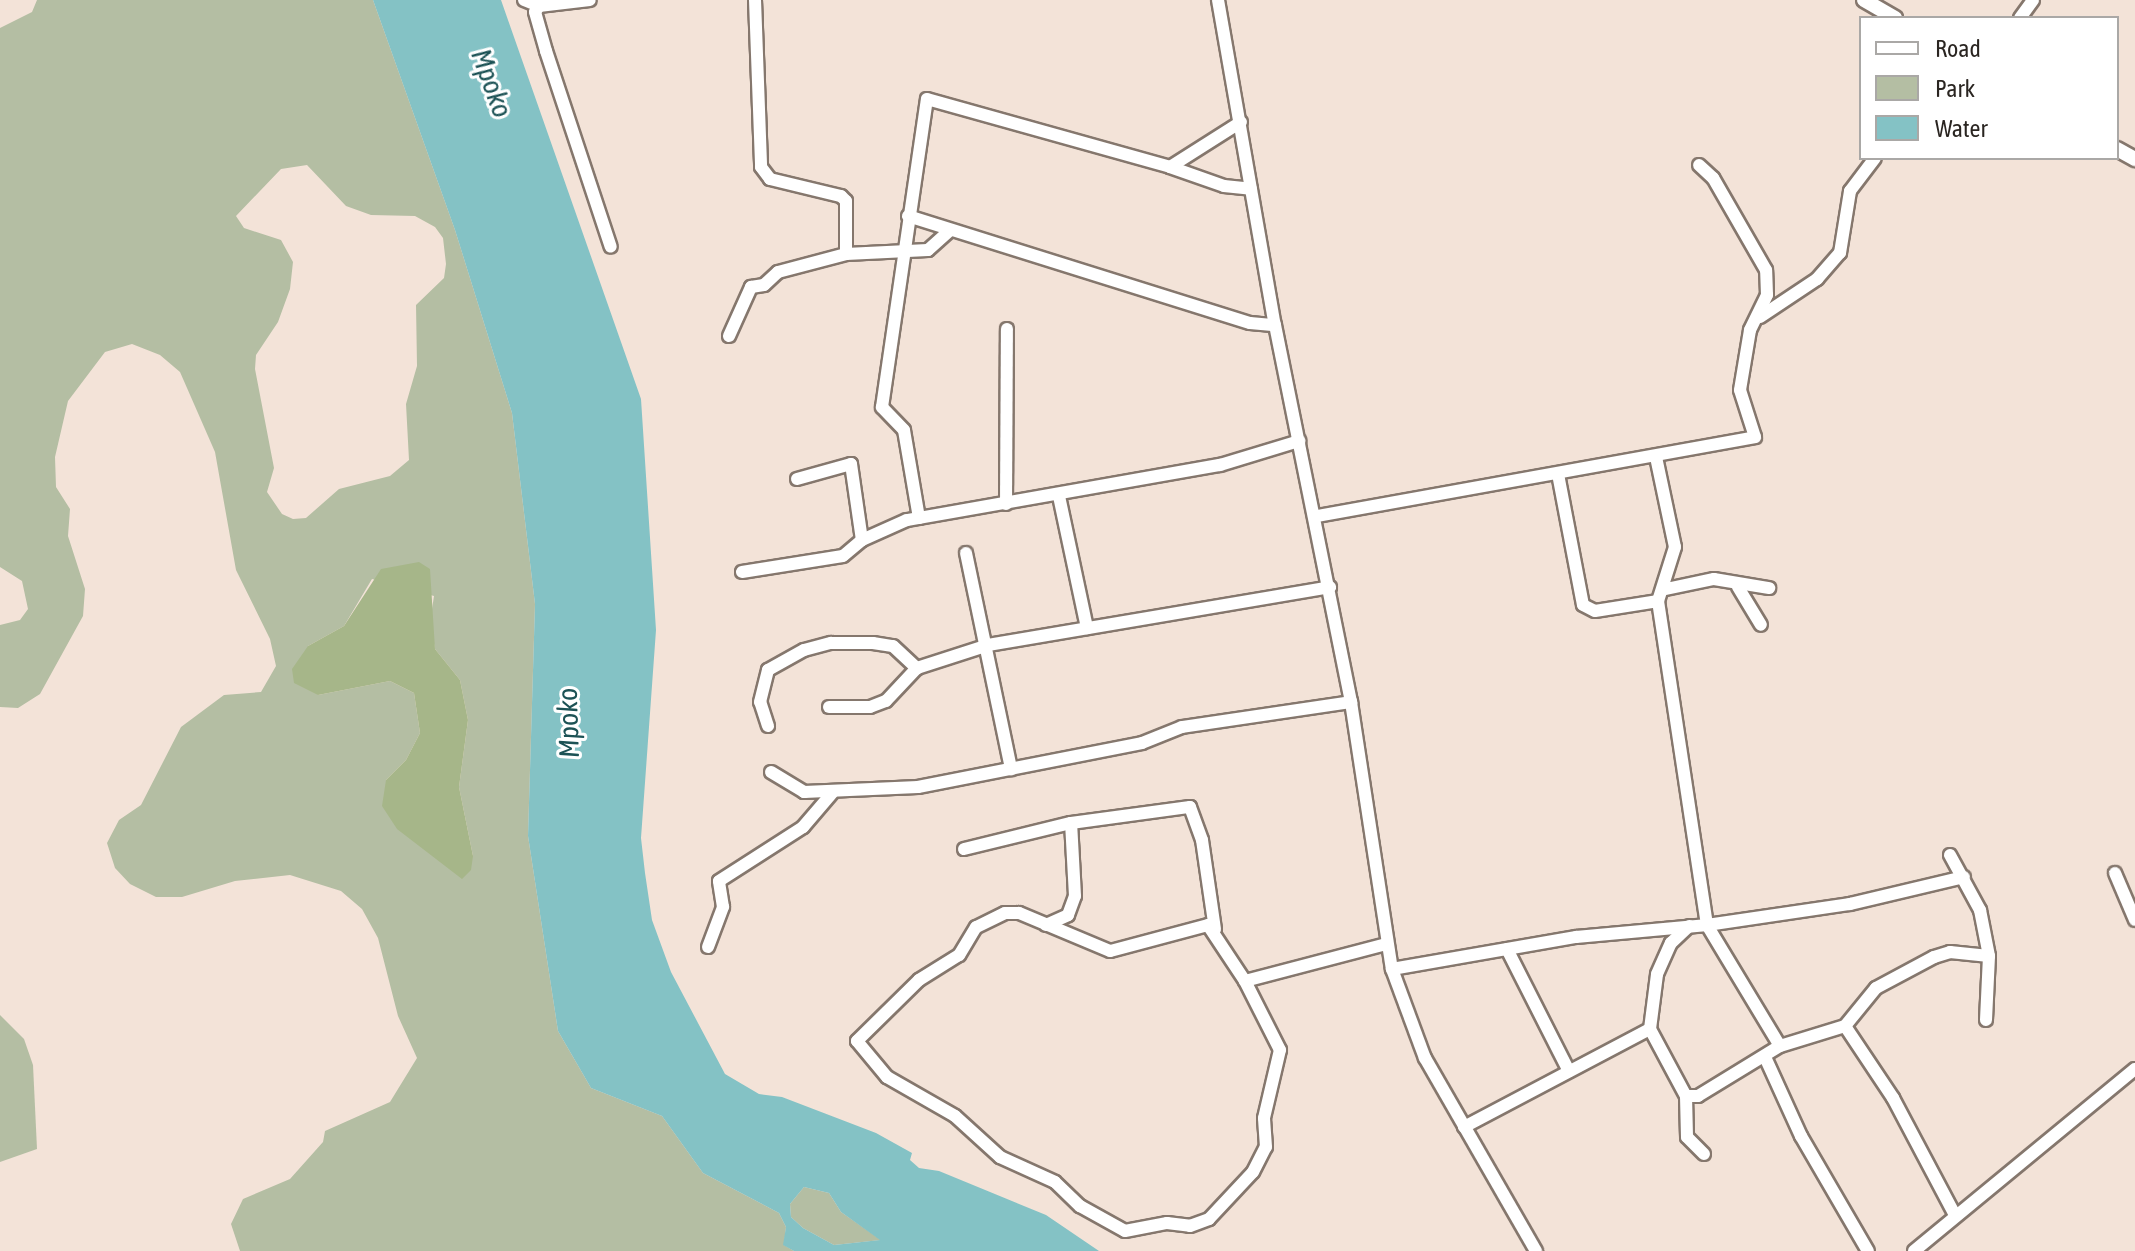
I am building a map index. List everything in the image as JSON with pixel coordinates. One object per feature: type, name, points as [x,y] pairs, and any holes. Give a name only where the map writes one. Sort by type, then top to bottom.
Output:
[{"type":"main road","points":[[1864,0],[1892,16]]},
{"type":"street","points":[[524,0],[539,6],[606,0]]},
{"type":"street","points":[[755,0],[761,167],[770,179],[841,196],[846,201],[846,254]]},
{"type":"street","points":[[1218,0],[1275,325],[1317,516],[1351,702],[1392,969],[1425,1058],[1529,1248]]},
{"type":"street","points":[[539,6],[535,12],[546,51],[611,247]]},
{"type":"street","points":[[919,518],[904,430],[882,407],[927,99],[1170,167],[1224,186],[1251,189]]},
{"type":"street","points":[[1170,167],[1241,122]]},
{"type":"street","points":[[1752,323],[1817,279],[1840,253],[1850,191],[1873,160]]},
{"type":"street","points":[[1317,516],[1755,437],[1740,390],[1752,323],[1767,295],[1763,259],[1713,178],[1699,165]]},
{"type":"street","points":[[908,216],[1250,323],[1275,325]]},
{"type":"street","points":[[729,336],[751,287],[792,267],[846,254],[928,250],[950,230]]},
{"type":"street","points":[[1006,504],[1007,329]]},
{"type":"street","points":[[742,572],[843,556],[862,540],[919,518],[1059,496],[1220,465],[1299,441]]},
{"type":"street","points":[[1656,457],[1675,547],[1666,589],[1658,601],[1707,925],[1780,1046]]},
{"type":"street","points":[[797,479],[851,464],[862,540]]},
{"type":"street","points":[[1558,474],[1583,605],[1595,611],[1658,601]]},
{"type":"street","points":[[1059,496],[1087,628]]},
{"type":"street","points":[[966,553],[988,645],[1011,769]]},
{"type":"street","points":[[1666,589],[1714,579],[1738,587],[1769,588]]},
{"type":"street","points":[[829,707],[870,707],[886,701],[917,668],[988,645],[1330,587]]},
{"type":"street","points":[[1738,587],[1761,625]]},
{"type":"street","points":[[768,726],[760,702],[768,670],[804,650],[831,643],[893,646],[917,668]]},
{"type":"street","points":[[771,772],[793,789],[832,793],[918,787],[1142,743],[1182,727],[1351,702]]},
{"type":"street","points":[[708,947],[722,912],[719,881],[803,827],[832,793]]},
{"type":"street","points":[[964,849],[1071,823],[1190,807],[1202,840],[1215,929],[1280,1050],[1264,1118],[1263,1157],[1198,1225],[1167,1223],[1125,1231],[1080,1206],[1043,1175],[1000,1157],[955,1116],[887,1077],[857,1041],[919,980],[959,955],[976,927],[989,918],[1019,913],[1110,951],[1199,925],[1215,929]]},
{"type":"street","points":[[1046,925],[1068,915],[1075,896],[1071,823]]},
{"type":"street","points":[[1950,855],[1980,910],[1989,956],[1986,1020]]},
{"type":"street","points":[[2115,873],[2135,920]]},
{"type":"street","points":[[1392,969],[1507,949],[1850,904],[1964,877]]},
{"type":"street","points":[[1689,926],[1671,943],[1657,974],[1650,1029],[1686,1096],[1684,1126],[1695,1150],[1704,1154]]},
{"type":"street","points":[[1245,981],[1386,944]]},
{"type":"street","points":[[1507,949],[1569,1071]]},
{"type":"street","points":[[1686,1096],[1698,1096],[1780,1046],[1845,1026],[1876,988],[1934,957],[1950,952],[1989,956]]},
{"type":"street","points":[[1845,1026],[1893,1098],[1955,1215]]},
{"type":"street","points":[[1464,1127],[1650,1029]]},
{"type":"street","points":[[1765,1057],[1801,1136],[1868,1251]]},
{"type":"street","points":[[1914,1251],[2135,1069]]},
{"type":"green space","points":[[37,0],[373,0],[455,230],[512,413],[535,604],[528,836],[558,1031],[591,1088],[662,1116],[703,1173],[779,1213],[786,1227],[784,1245],[794,1251],[240,1251],[231,1224],[243,1199],[290,1179],[323,1142],[325,1131],[390,1102],[417,1058],[398,1016],[378,938],[362,909],[341,891],[290,875],[235,881],[182,897],[156,897],[130,884],[115,868],[107,843],[119,820],[141,805],[181,727],[224,695],[261,692],[276,666],[270,639],[236,570],[215,452],[180,372],[160,355],[132,344],[105,352],[68,401],[55,457],[56,487],[70,509],[68,536],[85,589],[83,616],[40,694],[18,708],[0,707],[0,625],[20,620],[28,609],[22,581],[0,567],[0,28],[32,12]],"holes":[[[307,165],[346,206],[371,215],[415,216],[435,227],[443,238],[446,264],[444,278],[416,305],[417,366],[406,404],[409,460],[390,476],[339,489],[306,518],[293,519],[282,514],[267,492],[274,468],[255,369],[256,355],[278,322],[290,289],[293,262],[281,240],[244,228],[236,216],[281,169]],[[372,579],[434,596],[430,622],[435,649],[460,680],[468,720],[459,787],[473,856],[386,780],[406,760],[420,733],[414,693],[390,681],[318,695],[308,646],[344,626]]]},
{"type":"green space","points":[[419,562],[430,569],[435,649],[460,680],[468,720],[459,787],[473,856],[471,870],[462,879],[397,829],[382,806],[386,780],[406,760],[420,733],[414,693],[390,681],[318,695],[294,683],[292,669],[308,646],[344,626],[381,569]]},
{"type":"green space","points":[[0,1015],[24,1039],[33,1065],[37,1149],[0,1162]]},
{"type":"green space","points":[[804,1187],[829,1193],[841,1212],[881,1240],[834,1245],[803,1228],[791,1217],[790,1204]]},
{"type":"water","name":"Mpoko","points":[[373,0],[501,0],[641,399],[656,630],[641,838],[645,873],[652,920],[671,972],[725,1074],[759,1094],[782,1097],[876,1133],[912,1153],[910,1160],[919,1168],[939,1171],[1046,1215],[1099,1251],[794,1251],[783,1245],[786,1227],[779,1213],[703,1173],[662,1116],[591,1088],[558,1031],[528,836],[535,604],[512,413],[455,230]],"holes":[[[804,1187],[829,1193],[841,1212],[880,1240],[834,1245],[803,1228],[791,1217],[790,1204]]]}]
